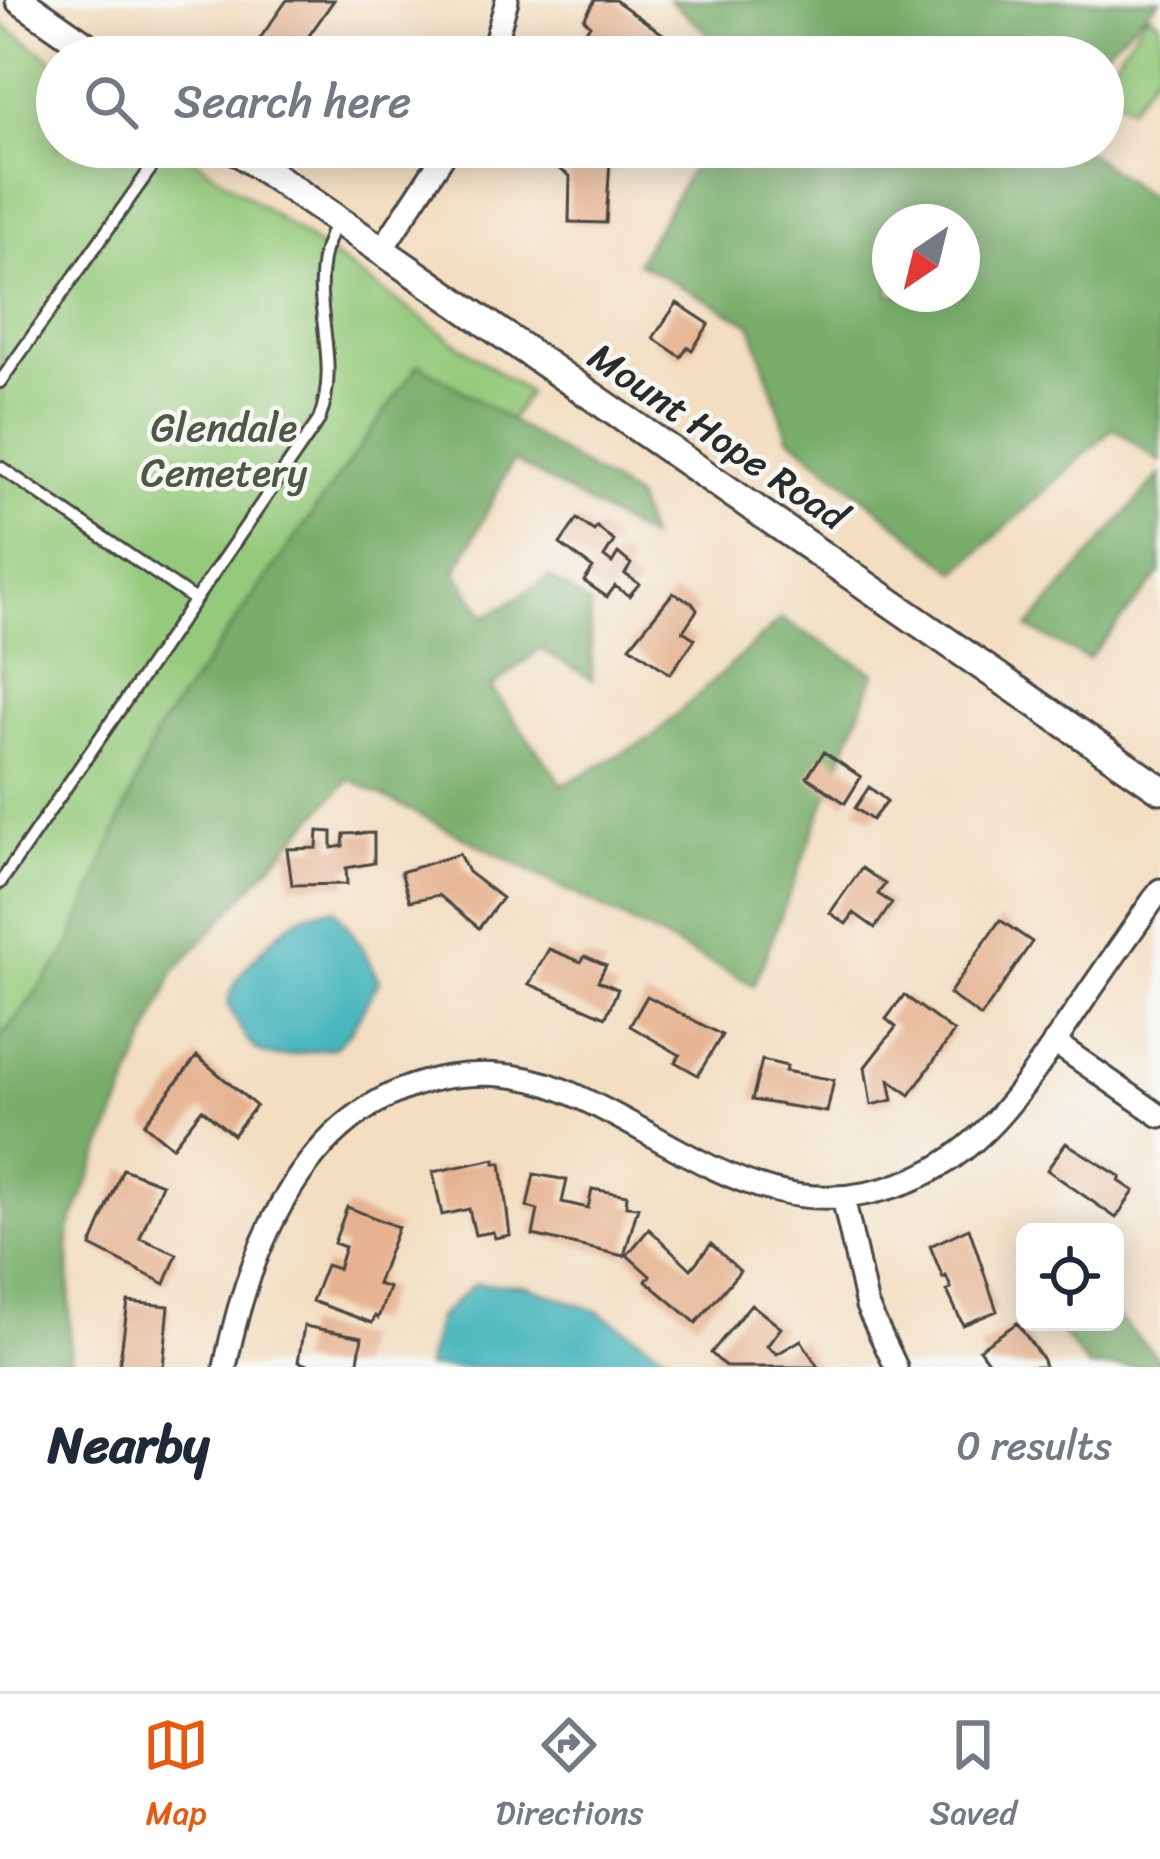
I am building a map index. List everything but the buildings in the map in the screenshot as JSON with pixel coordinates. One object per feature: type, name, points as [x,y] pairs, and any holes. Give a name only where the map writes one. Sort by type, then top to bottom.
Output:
[{"type":"street","points":[[20,0],[72,36]]},
{"type":"street","points":[[497,36],[507,0]]},
{"type":"street","name":"Mount Hope Road","points":[[262,168],[1160,789]]},
{"type":"street","points":[[381,251],[434,168]]},
{"type":"street","points":[[225,1367],[244,1288],[294,1184],[316,1152],[345,1123],[380,1100],[431,1080],[483,1074],[536,1081],[585,1100],[729,1178],[773,1192],[843,1197],[908,1182],[959,1155],[1001,1116],[1160,890]]},
{"type":"street","points":[[1054,1042],[1160,1116]]},
{"type":"street","points":[[843,1197],[867,1306],[896,1367]]},
{"type":"lane","points":[[0,382],[151,168]]},
{"type":"lane","points":[[0,883],[319,420],[330,365],[321,285],[323,258],[336,219]]},
{"type":"lane","points":[[0,467],[195,601]]},
{"type":"green space","points":[[669,0],[1159,0],[1120,36],[711,36]]},
{"type":"green space","points":[[1148,13],[1160,22],[1160,65],[1130,108],[1124,104],[1124,47]]},
{"type":"green space","name":"Glendale Cemetery","points":[[0,23],[36,48],[36,168],[207,168],[528,393],[138,980],[49,1233],[38,1367],[0,1367]]},
{"type":"green space","points":[[692,168],[1109,168],[1160,205],[1160,462],[1114,428],[957,572],[788,436],[751,324],[637,262]]},
{"type":"green space","points":[[419,364],[635,498],[649,539],[513,460],[456,572],[486,617],[550,577],[590,605],[592,679],[540,649],[491,688],[563,785],[652,737],[781,619],[875,673],[754,985],[349,779],[174,972],[69,1230],[70,1367],[0,1367],[0,1039],[67,952],[156,733]]},
{"type":"green space","points":[[1160,474],[1160,574],[1088,659],[1028,628]]},
{"type":"green space","points":[[1124,1324],[1160,1360],[1160,1367],[1088,1367],[1060,1331],[1124,1331]]},
{"type":"water","points":[[335,909],[379,981],[351,1030],[334,1048],[286,1056],[260,1052],[230,1009],[235,983],[289,924],[307,914]]},
{"type":"water","points":[[474,1284],[524,1285],[597,1311],[685,1367],[426,1367],[438,1318]]}]
